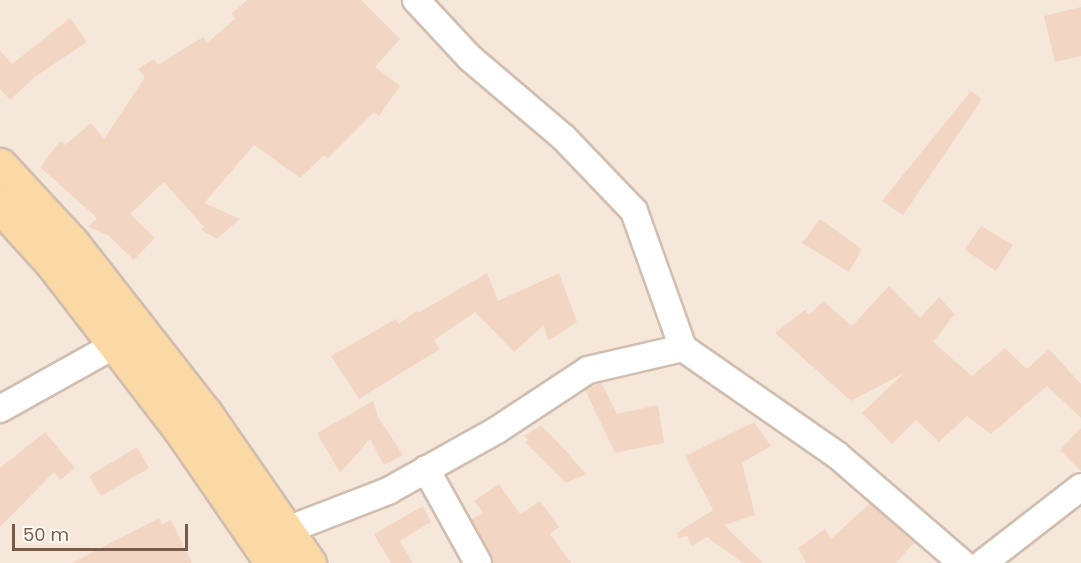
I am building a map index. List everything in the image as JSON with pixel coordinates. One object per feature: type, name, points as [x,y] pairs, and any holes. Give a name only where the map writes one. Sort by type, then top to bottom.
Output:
[{"type":"main road","points":[[0,165],[72,243],[180,429],[272,544],[309,563]]},
{"type":"main road","points":[[0,206],[52,263],[128,338]]},
{"type":"street","points":[[416,0],[470,58],[564,138],[634,211],[683,348],[837,455],[962,563]]},
{"type":"street","points":[[0,409],[128,338]]},
{"type":"street","points":[[272,544],[388,491],[588,370],[683,348]]},
{"type":"street","points":[[426,469],[478,563]]},
{"type":"street","points":[[983,563],[1081,488]]},
{"type":"shaded area","points":[[0,0],[1081,0],[1081,563],[0,563]]},
{"type":"building","points":[[247,0],[361,0],[400,39],[375,67],[400,86],[379,116],[374,112],[328,158],[324,155],[300,178],[254,145],[204,203],[240,219],[217,239],[201,230],[204,227],[164,182],[130,214],[155,238],[134,260],[108,235],[88,227],[97,218],[40,167],[60,141],[65,145],[91,123],[104,139],[145,77],[138,69],[154,59],[158,65],[203,37],[207,43],[236,18],[231,14]]},
{"type":"building","points":[[1081,7],[1081,56],[1055,62],[1044,16]]},
{"type":"building","points":[[70,18],[87,42],[36,76],[10,100],[0,89],[0,51],[12,64]]},
{"type":"building","points":[[971,91],[982,99],[903,215],[882,201]]},
{"type":"building","points":[[820,219],[862,249],[849,272],[802,243]]},
{"type":"building","points":[[981,226],[1013,245],[996,271],[965,250]]},
{"type":"building","points":[[487,273],[498,301],[559,273],[577,322],[548,341],[544,325],[514,352],[475,312],[434,340],[440,349],[359,399],[331,356],[396,319],[399,324],[417,310],[418,313]]},
{"type":"building","points":[[889,286],[920,318],[939,297],[955,314],[933,342],[972,376],[1005,348],[1027,369],[1049,349],[1081,384],[1081,418],[1047,386],[991,434],[967,416],[939,442],[916,420],[892,444],[862,413],[904,373],[851,401],[775,333],[805,310],[809,315],[823,301],[852,326]]},
{"type":"building","points":[[601,382],[617,414],[658,405],[664,443],[615,453],[585,390]]},
{"type":"building","points":[[373,401],[378,417],[403,455],[384,465],[370,439],[340,473],[317,433]]},
{"type":"building","points":[[754,422],[771,446],[742,463],[755,515],[724,525],[763,563],[743,563],[707,537],[692,546],[687,536],[679,538],[677,533],[713,510],[685,456]]},
{"type":"building","points":[[541,425],[586,474],[566,483],[525,442],[528,440],[524,436]]},
{"type":"building","points":[[1081,428],[1081,471],[1060,450]]},
{"type":"building","points":[[45,432],[75,468],[60,480],[54,472],[0,527],[0,468]]},
{"type":"building","points":[[137,447],[149,468],[101,496],[89,476]]},
{"type":"building","points":[[499,484],[520,514],[540,501],[559,527],[550,534],[571,563],[493,563],[471,519],[483,513],[474,501]]},
{"type":"building","points":[[870,503],[914,543],[896,563],[806,563],[798,548],[825,529],[831,539]]},
{"type":"building","points":[[423,506],[431,522],[400,541],[413,563],[391,563],[374,534]]},
{"type":"building","points":[[159,518],[162,524],[171,520],[192,563],[72,563]]}]
